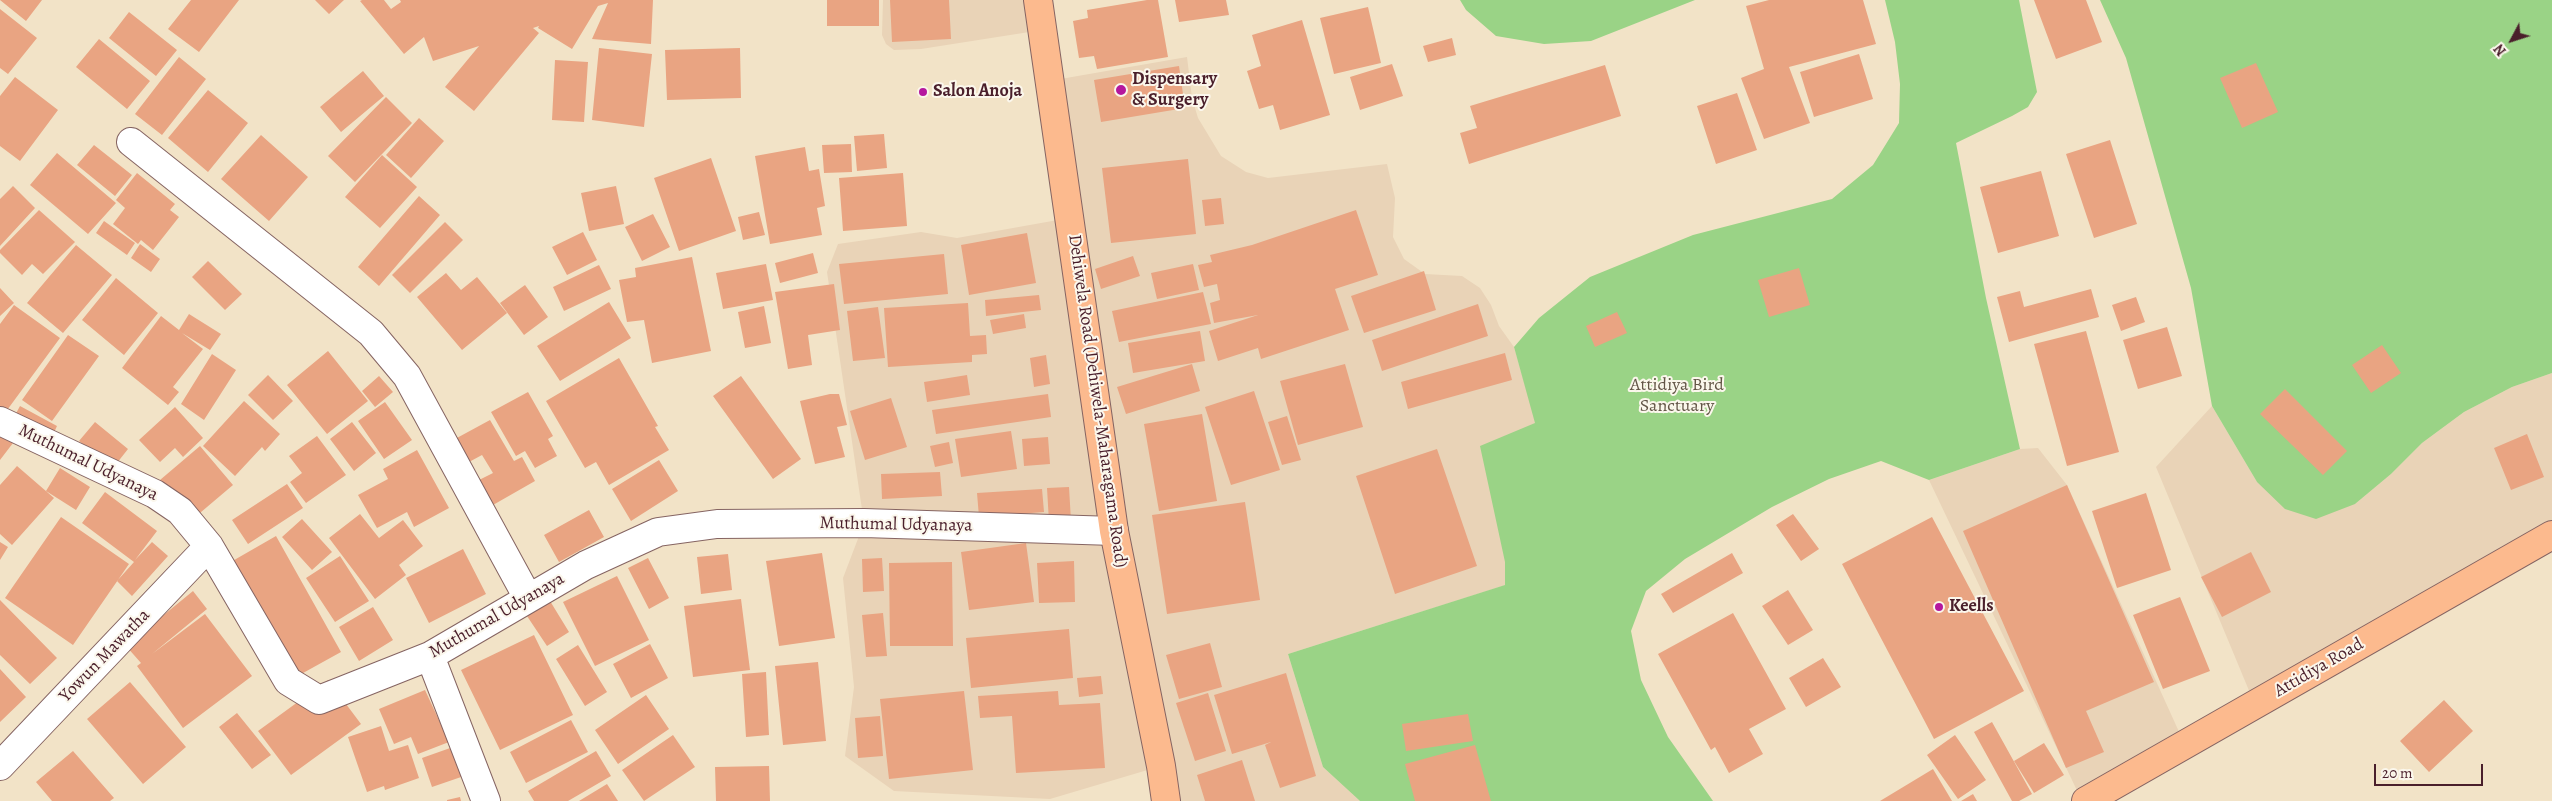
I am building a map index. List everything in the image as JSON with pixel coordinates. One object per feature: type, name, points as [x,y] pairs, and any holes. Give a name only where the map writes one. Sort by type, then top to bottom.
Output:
[{"type":"main road","name":"Dehiwela Road (Dehiwela-Maharagama Road)","points":[[1038,0],[1114,531],[1166,801]]},
{"type":"main road","name":"Attidiya Road","points":[[2086,801],[2552,535]]},
{"type":"street","points":[[131,142],[371,332],[408,376],[528,598]]},
{"type":"street","name":"Muthumal Udyanaya","points":[[0,421],[155,494],[180,511],[209,546],[288,681],[319,700],[430,656],[586,565],[658,532],[718,524],[864,523],[1114,531]]},
{"type":"street","name":"Yowun Mawatha","points":[[0,766],[209,546]]},
{"type":"street","points":[[430,656],[486,801]]},
{"type":"shaded area","points":[[883,0],[1038,0],[1042,30],[921,49],[894,50],[886,44],[882,35]]},
{"type":"shaded area","points":[[1187,57],[1192,98],[1198,118],[1221,156],[1246,172],[1268,178],[1387,164],[1395,198],[1393,237],[1404,259],[1425,274],[1462,276],[1480,288],[1491,305],[1499,326],[1514,347],[1536,423],[1505,562],[1506,585],[1288,654],[1323,767],[1360,801],[1166,801],[1161,766],[1050,799],[894,791],[845,756],[854,687],[843,578],[864,523],[827,272],[838,244],[921,232],[957,238],[1069,218],[1049,81]]},
{"type":"shaded area","points":[[2552,373],[2552,535],[2255,705],[2156,467],[2212,406],[2257,482],[2355,504],[2391,474],[2422,443],[2464,412],[2512,387]]},
{"type":"shaded area","points":[[2038,448],[2067,485],[2185,745],[2082,801],[1929,480],[2020,449]]},
{"type":"green space","points":[[1460,0],[1695,0],[1591,41],[1544,44],[1496,36],[1466,10]]},
{"type":"green space","name":"Attidiya Bird Sanctuary","points":[[1885,0],[2019,0],[2037,92],[2028,107],[1956,143],[1986,298],[2020,449],[1929,480],[1881,461],[1829,479],[1772,507],[1685,559],[1646,591],[1631,631],[1641,680],[1668,737],[1713,801],[1360,801],[1323,767],[1288,654],[1505,585],[1505,562],[1480,446],[1535,423],[1514,347],[1539,318],[1590,277],[1693,235],[1832,199],[1873,165],[1899,123],[1900,84],[1895,42]]},
{"type":"green space","points":[[2100,0],[2552,0],[2552,373],[2512,387],[2464,412],[2422,443],[2391,474],[2355,504],[2316,519],[2285,509],[2257,482],[2212,406],[2191,288],[2126,58]]},
{"type":"building","points":[[0,0],[42,0],[26,21]]},
{"type":"building","points":[[191,0],[239,0],[199,52],[168,29]]},
{"type":"building","points":[[315,0],[344,0],[329,14]]},
{"type":"building","points":[[384,0],[391,9],[401,2],[400,0],[653,0],[651,44],[592,39],[608,3],[598,6],[572,49],[538,28],[539,26],[533,28],[539,33],[474,111],[445,87],[479,46],[433,61],[424,37],[404,54],[360,1]]},
{"type":"building","points":[[827,0],[879,0],[879,26],[827,26]]},
{"type":"building","points":[[890,0],[949,0],[951,39],[892,42]]},
{"type":"building","points":[[1147,0],[1158,0],[1168,57],[1097,69],[1094,56],[1079,58],[1073,21],[1088,18],[1087,10]]},
{"type":"building","points":[[1175,0],[1226,0],[1229,15],[1179,22]]},
{"type":"building","points":[[1769,0],[1863,0],[1876,44],[1789,67],[1810,123],[1764,139],[1741,78],[1764,69],[1746,6]]},
{"type":"building","points":[[2034,0],[2086,0],[2102,42],[2056,59]]},
{"type":"building","points":[[1368,7],[1381,63],[1334,74],[1320,18]]},
{"type":"building","points":[[0,9],[37,38],[8,74],[0,68]]},
{"type":"building","points":[[129,12],[177,50],[156,76],[109,38]]},
{"type":"building","points":[[1302,20],[1330,115],[1280,130],[1273,105],[1259,109],[1247,71],[1261,66],[1252,35]]},
{"type":"building","points":[[1452,38],[1456,55],[1428,62],[1423,46]]},
{"type":"building","points":[[99,39],[150,81],[127,109],[76,67]]},
{"type":"building","points":[[599,48],[652,54],[644,127],[592,120]]},
{"type":"building","points":[[740,48],[741,98],[667,100],[665,50]]},
{"type":"building","points":[[1859,54],[1873,99],[1814,117],[1800,72]]},
{"type":"building","points":[[179,57],[206,79],[162,135],[135,114]]},
{"type":"building","points":[[555,60],[588,62],[584,122],[552,120]]},
{"type":"building","points":[[2256,63],[2278,112],[2242,128],[2220,78]]},
{"type":"building","points":[[1392,64],[1403,96],[1360,110],[1350,77]]},
{"type":"building","points":[[1605,65],[1621,116],[1469,164],[1460,133],[1477,128],[1470,106]]},
{"type":"building","points":[[1179,66],[1185,108],[1101,122],[1094,80]]},
{"type":"building","points":[[363,71],[384,96],[341,132],[320,107]]},
{"type":"building","points":[[15,77],[58,110],[20,161],[0,146],[0,96]]},
{"type":"building","points":[[208,90],[248,123],[208,172],[168,138]]},
{"type":"building","points":[[1737,93],[1757,150],[1716,164],[1697,106]]},
{"type":"building","points":[[386,97],[412,123],[355,182],[328,156]]},
{"type":"building","points":[[419,118],[444,141],[411,178],[386,155]]},
{"type":"building","points":[[884,134],[887,168],[857,171],[854,136]]},
{"type":"building","points":[[261,135],[308,177],[269,221],[221,179]]},
{"type":"building","points":[[2110,140],[2137,224],[2094,238],[2066,154]]},
{"type":"building","points":[[851,144],[852,172],[824,173],[822,145]]},
{"type":"building","points":[[94,145],[132,175],[115,196],[77,165]]},
{"type":"building","points":[[805,147],[809,171],[819,169],[825,206],[817,208],[822,235],[770,244],[755,156]]},
{"type":"building","points":[[57,153],[116,203],[88,234],[30,185]]},
{"type":"building","points":[[382,155],[417,187],[380,228],[345,197]]},
{"type":"building","points":[[711,158],[736,231],[679,251],[654,178]]},
{"type":"building","points":[[1188,159],[1196,234],[1111,243],[1102,168]]},
{"type":"building","points":[[2041,171],[2059,236],[1998,253],[1980,187]]},
{"type":"building","points":[[137,173],[175,204],[170,210],[179,217],[153,250],[141,240],[138,244],[113,224],[125,208],[116,200]]},
{"type":"building","points":[[903,173],[907,226],[843,231],[839,178]]},
{"type":"building","points":[[13,186],[35,208],[0,246],[0,199]]},
{"type":"building","points":[[616,186],[624,224],[589,231],[581,193]]},
{"type":"building","points":[[419,196],[440,215],[379,286],[358,267]]},
{"type":"building","points":[[1221,198],[1224,224],[1205,226],[1202,200]]},
{"type":"building","points":[[39,210],[75,242],[43,274],[32,264],[22,275],[0,253],[0,250]]},
{"type":"building","points":[[1356,210],[1378,275],[1335,289],[1349,330],[1261,359],[1258,348],[1218,361],[1209,331],[1258,315],[1214,323],[1210,303],[1220,300],[1217,284],[1204,287],[1198,265],[1212,262],[1210,255],[1252,245]]},
{"type":"building","points":[[759,212],[765,235],[743,240],[738,217]]},
{"type":"building","points":[[653,214],[670,247],[642,261],[625,227]]},
{"type":"building","points":[[104,221],[135,243],[127,255],[96,233]]},
{"type":"building","points":[[445,222],[463,240],[410,293],[392,275]]},
{"type":"building","points":[[583,232],[597,260],[567,275],[552,247]]},
{"type":"building","points":[[1027,233],[1036,283],[969,295],[961,245]]},
{"type":"building","points":[[140,244],[160,259],[151,272],[131,258]]},
{"type":"building","points":[[76,245],[112,275],[63,333],[27,303]]},
{"type":"building","points":[[813,253],[818,273],[780,283],[775,263]]},
{"type":"building","points":[[944,254],[948,294],[844,304],[839,264]]},
{"type":"building","points":[[1133,256],[1140,276],[1101,289],[1095,269]]},
{"type":"building","points":[[692,257],[711,351],[652,363],[644,320],[627,322],[619,280],[636,277],[635,268]]},
{"type":"building","points":[[208,261],[242,294],[225,310],[192,277]]},
{"type":"building","points":[[766,264],[773,300],[723,309],[716,273]]},
{"type":"building","points":[[1193,264],[1199,290],[1157,299],[1151,273]]},
{"type":"building","points":[[599,265],[611,289],[564,311],[553,287]]},
{"type":"building","points":[[1799,268],[1810,305],[1769,317],[1758,280]]},
{"type":"building","points":[[1424,271],[1436,310],[1364,333],[1351,296]]},
{"type":"building","points":[[446,273],[461,290],[477,277],[507,313],[462,350],[417,297]]},
{"type":"building","points":[[116,278],[158,313],[124,355],[82,320]]},
{"type":"building","points":[[834,284],[840,330],[808,335],[812,365],[788,369],[775,292]]},
{"type":"building","points":[[525,285],[548,317],[524,335],[500,303]]},
{"type":"building","points":[[0,288],[14,303],[0,316]]},
{"type":"building","points":[[2091,289],[2099,317],[2009,342],[1997,297],[2020,291],[2024,307]]},
{"type":"building","points":[[1203,292],[1211,324],[1119,342],[1112,311]]},
{"type":"building","points":[[1039,295],[1041,310],[986,316],[985,300]]},
{"type":"building","points":[[2136,297],[2145,322],[2121,331],[2112,305]]},
{"type":"building","points":[[609,302],[631,338],[560,381],[537,346]]},
{"type":"building","points":[[968,303],[970,336],[986,335],[987,354],[972,355],[972,362],[888,367],[884,308]]},
{"type":"building","points":[[1478,304],[1488,336],[1382,371],[1372,340]]},
{"type":"building","points":[[14,305],[60,338],[2,417],[0,415],[0,324]]},
{"type":"building","points":[[764,306],[771,343],[745,348],[738,312]]},
{"type":"building","points":[[878,307],[885,358],[853,361],[847,311]]},
{"type":"building","points":[[1617,312],[1627,333],[1595,347],[1586,326]]},
{"type":"building","points":[[189,314],[221,334],[210,350],[182,333],[203,349],[173,387],[179,392],[168,405],[122,368],[161,316],[179,330]]},
{"type":"building","points":[[1024,314],[1026,328],[993,334],[990,320]]},
{"type":"building","points":[[2167,327],[2182,376],[2138,389],[2123,340]]},
{"type":"building","points":[[1200,331],[1205,361],[1133,373],[1128,343]]},
{"type":"building","points":[[2086,331],[2119,452],[2067,466],[2034,344]]},
{"type":"building","points":[[68,335],[99,356],[52,421],[22,400]]},
{"type":"building","points":[[2382,345],[2401,373],[2371,393],[2352,365]]},
{"type":"building","points":[[328,351],[368,401],[327,434],[287,385]]},
{"type":"building","points":[[1505,353],[1512,380],[1408,409],[1401,382]]},
{"type":"building","points":[[212,354],[236,370],[204,420],[181,404]]},
{"type":"building","points":[[1046,355],[1050,384],[1034,387],[1030,358]]},
{"type":"building","points":[[619,358],[658,426],[655,427],[669,450],[609,485],[596,462],[585,468],[546,401]]},
{"type":"building","points":[[1192,364],[1200,391],[1126,414],[1117,387]]},
{"type":"building","points":[[1345,364],[1363,427],[1298,445],[1280,381]]},
{"type":"building","points":[[268,375],[293,401],[273,420],[248,395]]},
{"type":"building","points":[[967,375],[970,395],[927,402],[924,382]]},
{"type":"building","points":[[379,376],[393,392],[375,407],[362,391]]},
{"type":"building","points":[[741,376],[801,459],[773,479],[713,396]]},
{"type":"building","points":[[2285,389],[2347,451],[2323,475],[2260,414]]},
{"type":"building","points":[[1254,391],[1280,470],[1231,485],[1205,407]]},
{"type":"building","points":[[528,392],[553,436],[548,439],[557,456],[535,468],[525,451],[516,456],[491,412]]},
{"type":"building","points":[[830,394],[839,394],[847,425],[837,427],[845,457],[815,464],[800,401]]},
{"type":"building","points":[[1048,394],[1051,417],[936,434],[932,410]]},
{"type":"building","points":[[891,398],[907,447],[865,460],[850,411]]},
{"type":"building","points":[[244,401],[280,434],[265,451],[262,447],[235,476],[203,446]]},
{"type":"building","points":[[385,402],[412,440],[384,459],[358,421]]},
{"type":"building","points":[[20,406],[57,426],[50,441],[13,419]]},
{"type":"building","points":[[175,407],[203,438],[183,457],[175,448],[160,462],[139,440]]},
{"type":"building","points":[[1202,414],[1217,501],[1159,511],[1144,424]]},
{"type":"building","points":[[1287,416],[1301,460],[1282,465],[1268,422]]},
{"type":"building","points":[[490,420],[514,461],[522,457],[535,481],[493,505],[479,480],[493,473],[482,455],[469,462],[455,439]]},
{"type":"building","points":[[95,422],[128,449],[113,468],[79,441]]},
{"type":"building","points":[[352,422],[376,453],[354,471],[330,439]]},
{"type":"building","points":[[1011,431],[1017,469],[961,477],[955,439]]},
{"type":"building","points":[[0,434],[13,443],[0,460]]},
{"type":"building","points":[[2527,434],[2544,477],[2511,490],[2494,448]]},
{"type":"building","points":[[317,436],[346,475],[306,503],[290,482],[302,473],[289,456]]},
{"type":"building","points":[[1048,437],[1050,464],[1024,466],[1022,439]]},
{"type":"building","points":[[949,442],[953,463],[935,467],[930,446]]},
{"type":"building","points":[[200,446],[233,485],[194,518],[160,480]]},
{"type":"building","points":[[1437,449],[1477,566],[1395,594],[1356,476]]},
{"type":"building","points":[[417,450],[449,508],[414,527],[407,512],[377,528],[358,495],[388,479],[383,469]]},
{"type":"building","points":[[659,460],[678,491],[631,521],[612,489]]},
{"type":"building","points":[[17,466],[54,498],[12,545],[0,534],[0,485]]},
{"type":"building","points":[[60,468],[90,487],[76,510],[46,491]]},
{"type":"building","points":[[940,472],[942,496],[882,499],[881,474]]},
{"type":"building","points":[[287,484],[303,508],[248,544],[232,520]]},
{"type":"building","points":[[2067,485],[2154,682],[2086,711],[2104,752],[2066,768],[1963,531]]},
{"type":"building","points":[[1069,487],[1071,521],[1049,522],[1047,488]]},
{"type":"building","points":[[1042,489],[1044,512],[979,517],[977,493]]},
{"type":"building","points":[[105,492],[157,531],[135,560],[152,542],[168,556],[132,596],[117,581],[134,562],[82,523]]},
{"type":"building","points":[[2146,493],[2171,570],[2117,588],[2092,511]]},
{"type":"building","points":[[1245,502],[1260,600],[1167,614],[1152,515]]},
{"type":"building","points":[[589,510],[604,537],[559,562],[544,535]]},
{"type":"building","points":[[360,514],[379,538],[403,520],[423,546],[399,565],[406,575],[375,599],[329,538]]},
{"type":"building","points":[[1793,514],[1819,549],[1801,561],[1776,525]]},
{"type":"building","points":[[61,517],[129,564],[73,645],[5,598]]},
{"type":"building","points":[[1932,517],[2024,691],[1934,739],[1842,564]]},
{"type":"building","points":[[302,519],[332,552],[312,570],[282,537]]},
{"type":"building","points":[[276,536],[341,652],[294,678],[229,563]]},
{"type":"building","points":[[0,542],[8,547],[0,560]]},
{"type":"building","points":[[1026,543],[1034,602],[969,610],[961,552]]},
{"type":"building","points":[[463,549],[486,594],[429,623],[406,578]]},
{"type":"building","points":[[2251,552],[2271,592],[2222,617],[2201,577]]},
{"type":"building","points":[[822,553],[835,638],[779,646],[766,561]]},
{"type":"building","points":[[1732,553],[1743,573],[1673,613],[1661,594]]},
{"type":"building","points":[[728,554],[732,590],[701,594],[697,557]]},
{"type":"building","points":[[340,556],[369,601],[335,622],[306,578]]},
{"type":"building","points":[[648,558],[669,598],[649,609],[628,568]]},
{"type":"building","points":[[882,558],[884,591],[863,592],[862,559]]},
{"type":"building","points":[[1074,561],[1075,602],[1039,603],[1037,563]]},
{"type":"building","points":[[952,562],[953,646],[890,646],[889,563]]},
{"type":"building","points":[[617,576],[649,640],[595,666],[563,602]]},
{"type":"building","points":[[1788,590],[1813,630],[1788,645],[1762,606]]},
{"type":"building","points":[[193,591],[207,609],[152,654],[205,614],[252,676],[183,728],[137,666],[141,663],[126,646]]},
{"type":"building","points":[[2180,597],[2210,671],[2163,689],[2133,615]]},
{"type":"building","points":[[741,599],[750,670],[693,677],[684,606]]},
{"type":"building","points":[[0,600],[57,658],[30,684],[0,655]]},
{"type":"building","points":[[550,601],[569,632],[547,646],[527,616]]},
{"type":"building","points":[[373,607],[393,640],[359,661],[339,627]]},
{"type":"building","points":[[883,613],[887,656],[866,657],[862,615]]},
{"type":"building","points":[[1733,613],[1786,709],[1749,729],[1763,754],[1729,773],[1715,747],[1711,750],[1658,654]]},
{"type":"building","points":[[1069,629],[1073,678],[971,688],[966,638]]},
{"type":"building","points":[[534,635],[573,715],[500,750],[461,670]]},
{"type":"building","points":[[1210,643],[1222,687],[1179,699],[1166,655]]},
{"type":"building","points":[[650,644],[668,678],[631,698],[613,664]]},
{"type":"building","points":[[578,645],[607,692],[585,706],[556,659]]},
{"type":"building","points":[[1823,658],[1841,687],[1806,707],[1789,678]]},
{"type":"building","points":[[818,662],[826,741],[783,745],[775,666]]},
{"type":"building","points":[[0,669],[26,697],[0,722]]},
{"type":"building","points":[[766,672],[769,735],[746,737],[742,674]]},
{"type":"building","points":[[1286,673],[1316,776],[1280,788],[1265,745],[1271,742],[1232,754],[1214,695]]},
{"type":"building","points":[[1101,676],[1103,694],[1079,697],[1077,678]]},
{"type":"building","points":[[328,680],[361,724],[291,775],[258,731]]},
{"type":"building","points":[[130,682],[186,747],[143,784],[87,719]]},
{"type":"building","points":[[425,690],[449,742],[418,754],[411,737],[394,744],[379,709]]},
{"type":"building","points":[[964,691],[973,770],[889,779],[880,699]]},
{"type":"building","points":[[1058,691],[1059,705],[1100,703],[1105,768],[1016,773],[1012,716],[980,718],[978,696]]},
{"type":"building","points":[[1208,693],[1226,751],[1195,761],[1176,703]]},
{"type":"building","points":[[646,695],[669,729],[618,764],[595,730]]},
{"type":"building","points":[[2444,700],[2473,731],[2429,772],[2400,741]]},
{"type":"building","points":[[237,713],[271,755],[252,769],[219,727]]},
{"type":"building","points":[[1468,714],[1473,741],[1406,751],[1402,724]]},
{"type":"building","points":[[880,716],[883,756],[858,758],[855,718]]},
{"type":"building","points":[[571,720],[588,752],[526,783],[510,752]]},
{"type":"building","points":[[1992,722],[2032,794],[2019,801],[2012,801],[1974,732]]},
{"type":"building","points":[[381,726],[389,751],[408,745],[419,778],[385,790],[384,786],[367,792],[348,737]]},
{"type":"building","points":[[673,735],[695,767],[644,801],[622,770]]},
{"type":"building","points":[[1955,735],[1986,780],[1958,799],[1927,755]]},
{"type":"building","points":[[2044,743],[2064,775],[2034,793],[2014,761]]},
{"type":"building","points":[[1475,745],[1491,801],[1415,801],[1405,764]]},
{"type":"building","points":[[453,747],[464,776],[432,787],[422,758]]},
{"type":"building","points":[[73,751],[114,798],[110,801],[52,801],[36,782]]},
{"type":"building","points":[[596,751],[611,776],[568,801],[534,801],[528,791]]},
{"type":"building","points":[[1242,760],[1255,801],[1205,801],[1197,775]]},
{"type":"building","points":[[769,766],[770,801],[716,801],[715,767]]},
{"type":"building","points":[[1933,769],[1952,801],[1880,801]]},
{"type":"building","points":[[607,784],[618,801],[579,801]]},
{"type":"building","points":[[1973,794],[1977,801],[1961,801]]},
{"type":"building","points":[[460,797],[461,801],[447,801],[447,800]]},
{"type":"place","name":"Dispensary & Surgery","points":[[1121,90]]},
{"type":"place","name":"Salon Anoja","points":[[923,92]]},
{"type":"place","name":"Keells","points":[[1939,607]]}]
